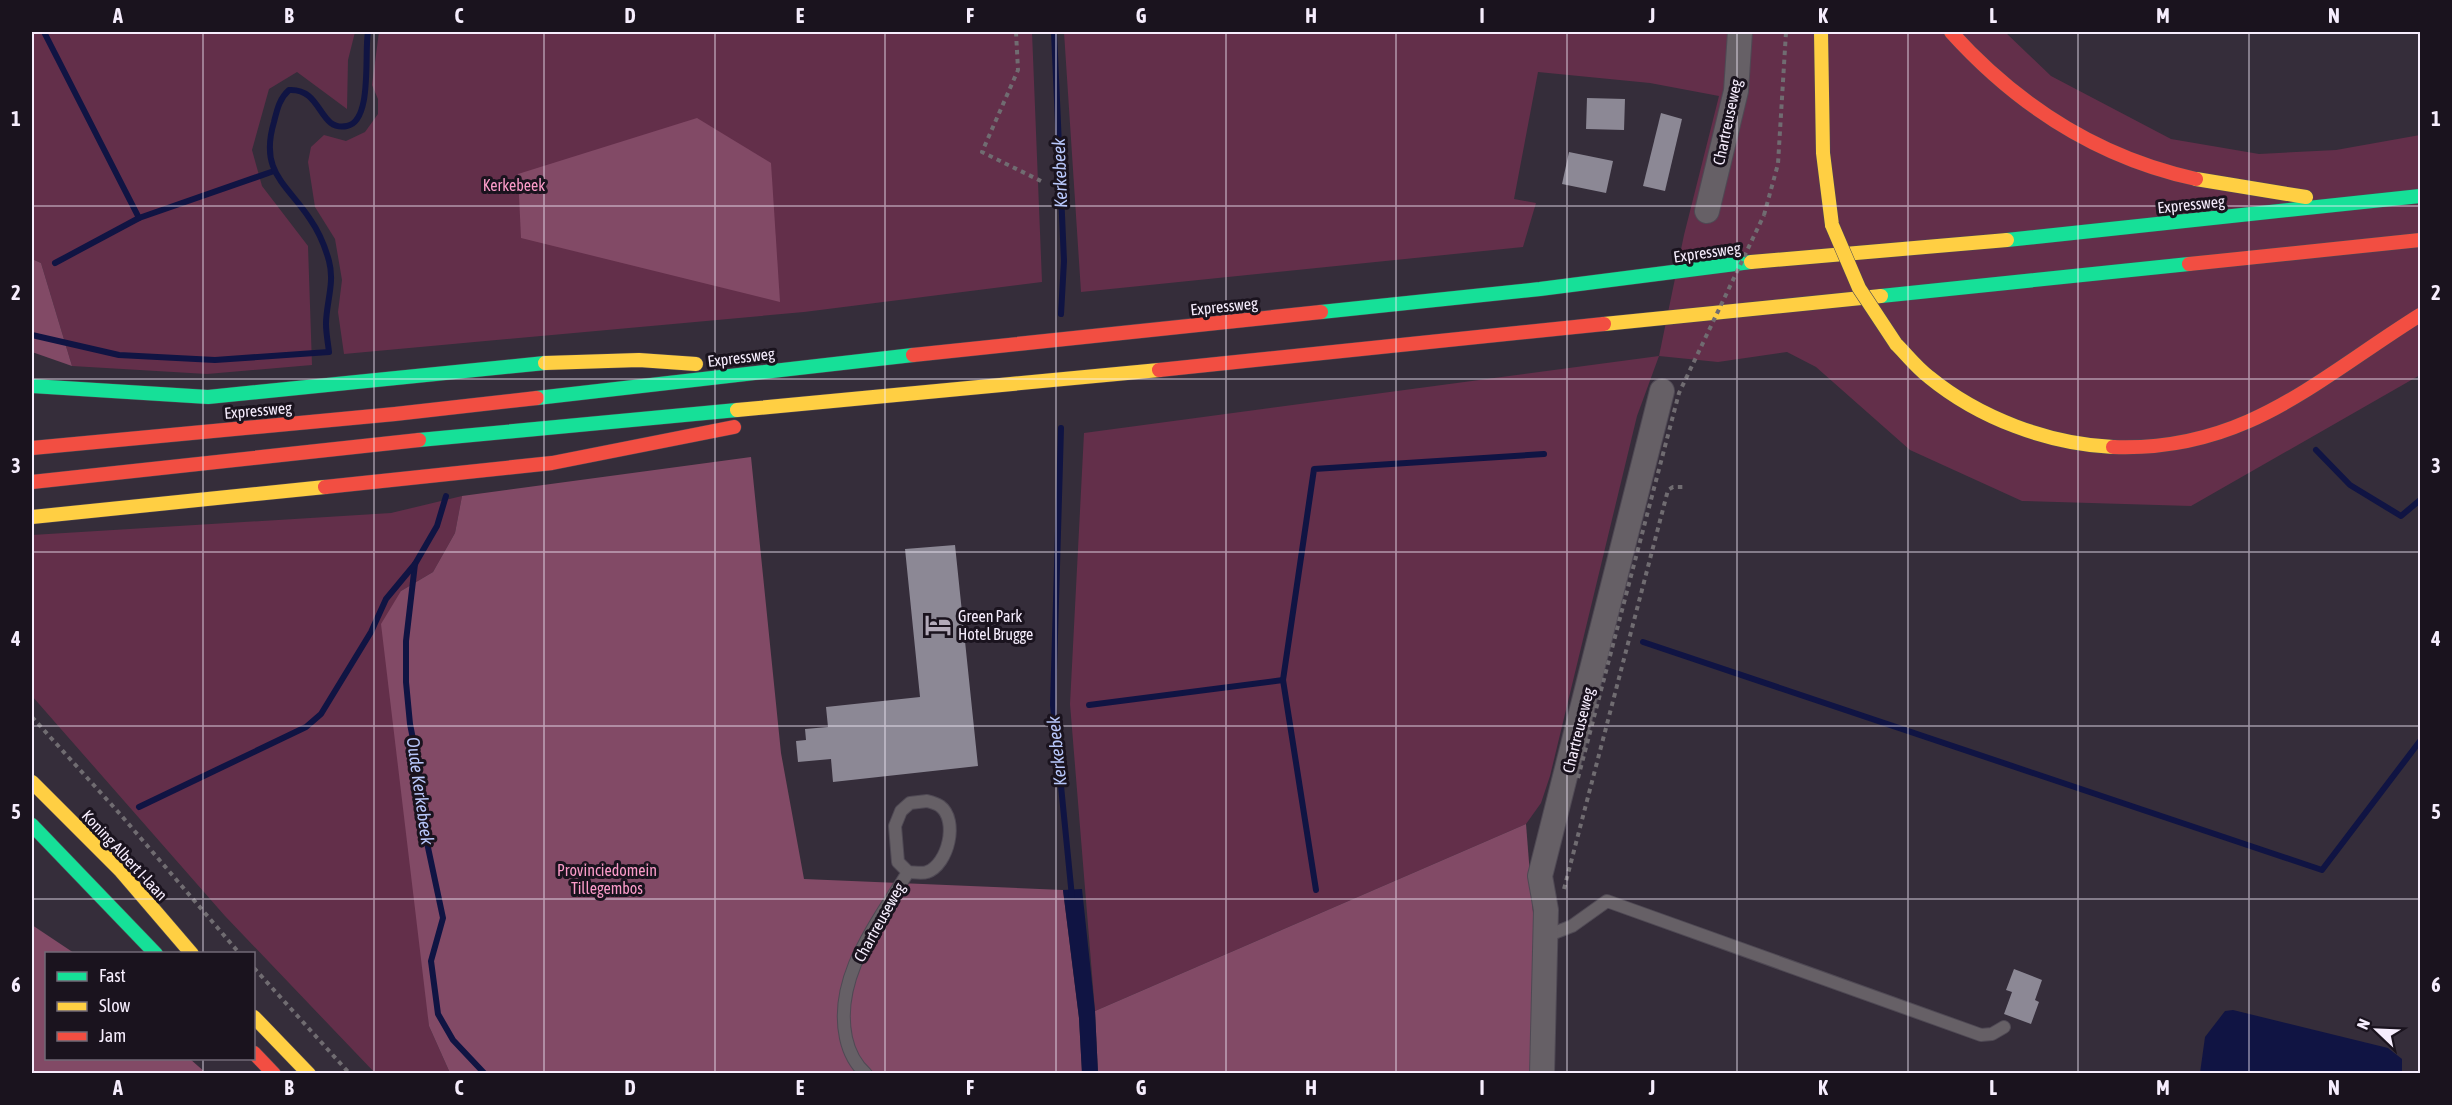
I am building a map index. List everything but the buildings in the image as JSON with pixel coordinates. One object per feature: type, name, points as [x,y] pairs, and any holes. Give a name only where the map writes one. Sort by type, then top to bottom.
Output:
[{"type":"main road","points":[[1821,32],[1825,189],[1833,225],[1847,269],[1871,311],[1896,344],[1932,380],[1975,409],[2023,430],[2079,444],[2127,449],[2175,445],[2224,432],[2268,413],[2421,315]]},
{"type":"main road","points":[[1951,32],[2006,86],[2050,119],[2099,146],[2144,165],[2183,176],[2348,204]]},
{"type":"main road","name":"Expressweg","points":[[32,448],[395,414],[782,369],[1540,289],[1745,263],[1908,250],[2421,196]]},
{"type":"main road","points":[[32,482],[558,425],[831,403],[2421,240]]},
{"type":"main road","points":[[32,386],[143,395],[208,397],[537,363],[639,360],[782,369]]},
{"type":"main road","points":[[32,517],[552,463],[710,432],[831,403]]},
{"type":"main road","name":"Koning Albert I-laan","points":[[32,782],[120,870],[190,952]]},
{"type":"main road","points":[[32,825],[154,952]]},
{"type":"main road","points":[[255,1018],[309,1074]]},
{"type":"main road","points":[[255,1054],[274,1074]]},
{"type":"street","name":"Chartreuseweg","points":[[1707,211],[1736,91],[1740,32]]},
{"type":"street","name":"Chartreuseweg","points":[[1542,1074],[1546,910],[1540,876],[1662,391]]},
{"type":"lane","name":"Chartreuseweg","points":[[927,801],[941,807],[947,818],[949,846],[942,861],[927,873],[908,872],[898,862],[895,826],[901,811],[910,803],[927,801]]},
{"type":"lane","name":"Chartreuseweg","points":[[866,1074],[849,1052],[844,1026],[846,991],[859,955],[908,872]]},
{"type":"lane","points":[[1544,937],[1572,926],[1606,901],[1981,1035],[1992,1034],[2004,1027]]},
{"type":"path","points":[[1016,32],[1018,70],[982,153],[1041,181]]},
{"type":"path","name":"Chartreuseweg","points":[[1578,778],[1678,393],[1764,215],[1778,164],[1786,32]]},
{"type":"path","points":[[1546,910],[1561,895],[1568,883],[1668,490],[1673,487],[1686,487]]},
{"type":"path","points":[[32,717],[120,814],[238,952]]},
{"type":"path","points":[[255,969],[350,1074]]},
{"type":"green space","points":[[32,32],[355,32],[348,60],[347,109],[297,72],[269,89],[252,150],[262,186],[308,246],[312,365],[207,374],[72,366],[41,263],[32,259]]},
{"type":"green space","name":"Kerkebeek","points":[[379,32],[1032,32],[1042,282],[804,312],[344,354],[338,312],[342,280],[335,239],[315,207],[308,162],[311,147],[324,135],[346,141],[365,132],[378,114],[378,99],[372,85]]},
{"type":"green space","points":[[1064,32],[2005,32],[2051,76],[2171,139],[2259,154],[2336,150],[2420,135],[2420,375],[2191,506],[2022,501],[1910,450],[1816,367],[1787,352],[1718,362],[1659,356],[1684,235],[1719,96],[1650,83],[1538,72],[1514,199],[1536,203],[1523,247],[1081,292]]},
{"type":"green space","points":[[697,118],[771,163],[780,302],[521,238],[518,174]]},
{"type":"green space","points":[[32,259],[41,263],[72,366],[32,352]]},
{"type":"green space","points":[[1659,356],[1637,416],[1550,776],[1541,803],[1526,824],[1095,1011],[1070,704],[1084,433]]},
{"type":"green space","name":"Provinciedomein Tillegembos","points":[[751,457],[781,753],[804,879],[1063,890],[1079,1018],[1082,1073],[450,1073],[429,1026],[381,624],[401,591],[433,572],[455,533],[462,496]]},
{"type":"green space","points":[[462,496],[455,533],[433,572],[401,591],[429,1026],[450,1073],[375,1073],[225,916],[32,696],[32,535],[391,513]]},
{"type":"green space","points":[[1526,824],[1536,951],[1532,1073],[1098,1073],[1095,1011]]},
{"type":"green space","points":[[32,925],[72,952],[45,952],[45,1060],[191,1060],[206,1073],[32,1073]]},
{"type":"shaded area","points":[[1082,889],[1095,1011],[1098,1073],[1082,1073],[1079,1018],[1063,890]]},
{"type":"shaded area","points":[[2233,1010],[2388,1048],[2402,1059],[2402,1073],[2200,1073],[2205,1037],[2225,1011]]},
{"type":"waterway","points":[[44,32],[139,218]]},
{"type":"waterway","name":"Oude Kerkebeek","points":[[32,335],[119,355],[215,360],[329,352],[326,316],[331,269],[326,250],[313,224],[278,176],[270,153],[270,139],[279,105],[289,90],[300,91],[308,96],[330,123],[347,126],[355,121],[361,112],[364,99],[368,32]]},
{"type":"waterway","name":"Kerkebeek","points":[[1054,32],[1064,261],[1061,314]]},
{"type":"waterway","points":[[55,263],[139,218],[274,171]]},
{"type":"waterway","name":"Kerkebeek","points":[[1061,428],[1053,705],[1072,897]]},
{"type":"waterway","points":[[2316,450],[2350,485],[2401,516],[2420,500]]},
{"type":"waterway","points":[[1316,890],[1283,680],[1314,469],[1544,454]]},
{"type":"waterway","name":"Oude Kerkebeek","points":[[446,496],[437,526],[415,564],[406,641],[406,682],[410,724],[416,754],[416,791],[443,918],[431,961],[438,1014],[453,1040],[485,1074]]},
{"type":"waterway","points":[[139,807],[306,727],[321,714],[371,632],[386,599],[415,564]]},
{"type":"waterway","points":[[1643,642],[2322,870],[2420,741]]},
{"type":"waterway","points":[[1089,705],[1283,680]]},
{"type":"traffic: fast","points":[[2007,240],[2420,196]]},
{"type":"traffic: fast","points":[[1321,312],[1540,289],[1751,262]]},
{"type":"traffic: fast","points":[[1881,296],[2189,264]]},
{"type":"traffic: fast","points":[[537,398],[913,355]]},
{"type":"traffic: fast","points":[[32,386],[208,397],[545,363]]},
{"type":"traffic: fast","points":[[419,440],[737,410]]},
{"type":"traffic: fast","points":[[32,825],[154,952]]},
{"type":"traffic: slow","points":[[1821,32],[1823,153],[1832,225]]},
{"type":"traffic: slow","points":[[2196,179],[2306,197]]},
{"type":"traffic: slow","points":[[1832,225],[1859,288],[1896,344]]},
{"type":"traffic: slow","points":[[1751,262],[2007,240]]},
{"type":"traffic: slow","points":[[1604,324],[1881,296]]},
{"type":"traffic: slow","points":[[1896,344],[1929,377],[1949,392],[1992,416],[2015,426],[2064,441],[2113,447]]},
{"type":"traffic: slow","points":[[545,363],[639,360],[696,364]]},
{"type":"traffic: slow","points":[[737,410],[1159,370]]},
{"type":"traffic: slow","points":[[32,517],[325,487]]},
{"type":"traffic: slow","points":[[32,782],[120,870],[190,952]]},
{"type":"traffic: slow","points":[[255,1018],[309,1074]]},
{"type":"traffic: jam","points":[[1951,32],[2003,83],[2062,125],[2093,143],[2126,157],[2160,170],[2196,179]]},
{"type":"traffic: jam","points":[[2189,264],[2420,240]]},
{"type":"traffic: jam","points":[[913,355],[1321,312]]},
{"type":"traffic: jam","points":[[2113,447],[2160,445],[2202,438],[2241,425],[2312,387],[2420,315]]},
{"type":"traffic: jam","points":[[1159,370],[1604,324]]},
{"type":"traffic: jam","points":[[32,448],[395,414],[537,398]]},
{"type":"traffic: jam","points":[[325,487],[552,463],[734,427]]},
{"type":"traffic: jam","points":[[32,482],[419,440]]},
{"type":"traffic: jam","points":[[255,1054],[274,1074]]},
{"type":"place","name":"Green Park Hotel Brugge","points":[[938,625]]}]
